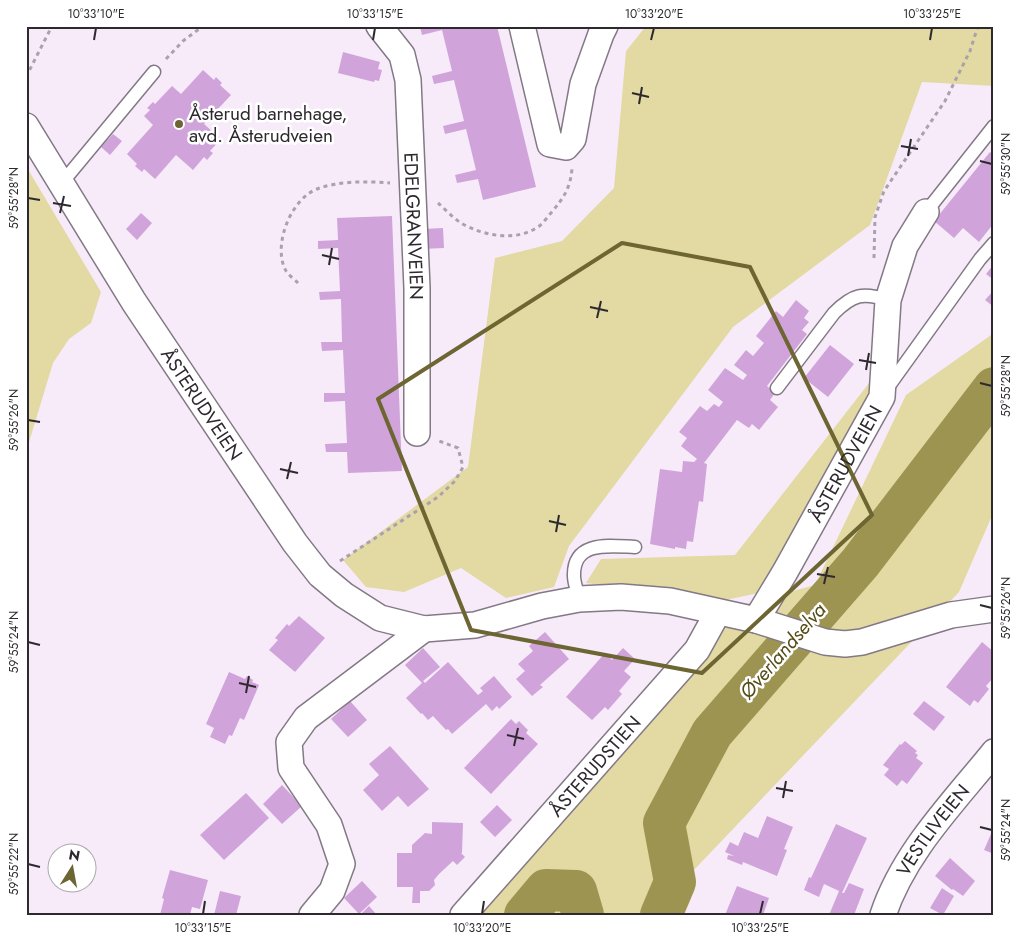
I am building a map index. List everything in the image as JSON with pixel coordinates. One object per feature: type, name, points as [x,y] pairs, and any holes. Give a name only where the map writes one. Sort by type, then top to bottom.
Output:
[{"type":"street","name":"EDELGRANVEIEN","points":[[379,26],[402,55],[408,80],[417,288],[418,434]]},
{"type":"street","points":[[522,26],[550,144],[566,147],[573,139],[583,84],[605,26]]},
{"type":"street","name":"ÅSTERUDVEIEN","points":[[26,126],[134,302],[294,544],[320,575],[344,595],[380,618],[424,630],[475,625],[542,606],[579,599],[621,597],[670,601],[756,620],[825,642],[845,644],[862,642],[951,615],[994,609]]},
{"type":"street","name":"ÅSTERUDVEIEN","points":[[756,620],[785,572],[882,397],[880,298],[905,246],[926,212]]},
{"type":"street","name":"ÅSTERUDSTIEN","points":[[463,915],[696,650],[718,612]]},
{"type":"street","points":[[312,915],[332,891],[342,864],[329,825],[291,768],[289,742],[306,718],[424,630]]},
{"type":"street","name":"VESTLIVEIEN","points":[[883,915],[890,893],[914,852],[994,752]]},
{"type":"lane","points":[[61,184],[154,72]]},
{"type":"lane","points":[[926,212],[994,126]]},
{"type":"lane","points":[[882,397],[980,259],[994,243]]},
{"type":"lane","points":[[777,388],[834,313],[844,303],[860,295],[880,298]]},
{"type":"lane","points":[[579,599],[574,577],[575,562],[581,554],[591,548],[635,546]]},
{"type":"path","points":[[26,77],[52,26]]},
{"type":"path","points":[[154,72],[183,41],[203,26]]},
{"type":"path","points":[[880,298],[875,245],[876,217],[884,191],[945,101],[970,51],[978,26]]},
{"type":"path","points":[[320,575],[438,497],[455,481],[463,467],[458,448],[418,434]]},
{"type":"highlighted area","points":[[622,243],[750,267],[872,515],[702,673],[471,630],[378,399]]},
{"type":"shaded area","points":[[646,26],[994,26],[994,86],[922,82],[870,225],[733,327],[569,546],[554,587],[506,598],[461,568],[404,592],[366,587],[343,560],[468,467],[495,258],[562,241],[614,188],[626,51]]},
{"type":"shaded area","points":[[26,166],[101,292],[91,323],[69,339],[53,363],[26,452]]},
{"type":"shaded area","points":[[994,333],[994,511],[959,592],[651,915],[463,915],[728,609],[815,585],[906,395]]},
{"type":"shaded area","points":[[873,378],[881,385],[768,591],[721,601],[586,583],[601,559],[735,555]]},
{"type":"building","points":[[497,26],[536,187],[483,200],[478,179],[457,183],[455,175],[476,170],[466,129],[445,134],[443,126],[464,121],[454,80],[434,84],[432,76],[452,71],[442,30],[422,35],[420,27]]},
{"type":"building","points":[[343,52],[380,62],[378,69],[382,70],[379,81],[375,80],[374,82],[338,73]]},
{"type":"building","points":[[203,70],[214,80],[216,77],[222,83],[220,85],[231,95],[204,124],[221,139],[210,151],[213,153],[207,160],[204,157],[193,170],[176,155],[155,179],[144,169],[142,172],[135,166],[137,164],[127,154],[153,125],[144,116],[150,110],[147,108],[153,102],[155,104],[172,86],[181,94]]},
{"type":"building","points":[[113,134],[122,141],[110,155],[101,147]]},
{"type":"building","points":[[990,152],[994,156],[994,223],[979,242],[963,228],[954,238],[934,221]]},
{"type":"building","points":[[141,213],[152,223],[137,240],[126,229]]},
{"type":"building","points":[[392,216],[402,471],[348,473],[347,452],[326,452],[325,444],[347,443],[345,401],[324,402],[324,393],[345,393],[343,350],[322,351],[321,342],[342,342],[341,299],[320,300],[319,292],[340,291],[338,248],[318,249],[318,241],[338,240],[337,218]]},
{"type":"building","points":[[443,228],[444,248],[423,249],[422,229]]},
{"type":"building","points":[[994,264],[994,280],[986,274]]},
{"type":"building","points":[[994,290],[994,307],[985,300]]},
{"type":"building","points":[[796,300],[809,311],[804,318],[809,322],[802,330],[807,334],[767,386],[775,393],[770,400],[778,407],[759,430],[752,424],[749,428],[737,420],[704,463],[707,464],[703,502],[699,501],[693,542],[687,541],[686,549],[675,547],[675,549],[650,544],[660,469],[682,472],[683,461],[694,462],[697,459],[681,446],[687,438],[679,432],[700,406],[707,411],[714,404],[719,407],[723,402],[708,390],[725,368],[743,380],[747,375],[734,365],[746,350],[753,356],[764,343],[756,336],[776,311],[783,317]]},
{"type":"building","points":[[830,345],[854,364],[828,397],[804,378]]},
{"type":"building","points":[[299,616],[325,638],[295,672],[269,650],[278,640],[275,638],[287,624],[289,626]]},
{"type":"building","points":[[545,632],[569,659],[540,685],[543,687],[532,696],[516,679],[525,671],[518,664],[533,651],[529,646]]},
{"type":"building","points":[[982,642],[994,652],[994,677],[986,686],[989,689],[978,703],[974,700],[970,706],[946,687]]},
{"type":"building","points":[[423,648],[440,667],[423,681],[425,683],[448,662],[478,695],[483,691],[480,688],[494,676],[512,697],[499,709],[497,706],[492,711],[486,704],[452,734],[433,716],[428,720],[406,698],[422,683],[405,665]]},
{"type":"building","points":[[623,648],[635,659],[624,671],[631,677],[619,691],[622,694],[608,710],[605,707],[592,720],[566,697],[605,653],[612,660]]},
{"type":"building","points":[[229,672],[245,679],[247,676],[253,680],[252,682],[259,685],[244,720],[240,718],[232,736],[229,735],[225,744],[210,737],[214,728],[206,724]]},
{"type":"building","points":[[350,701],[367,720],[348,737],[331,719]]},
{"type":"building","points":[[924,701],[945,717],[934,731],[913,714]]},
{"type":"building","points":[[511,719],[516,724],[519,721],[528,730],[526,733],[538,744],[491,794],[464,768]]},
{"type":"building","points":[[905,741],[917,751],[915,753],[918,755],[916,758],[923,763],[907,784],[902,780],[897,786],[884,775],[889,769],[883,765],[900,744]]},
{"type":"building","points":[[390,746],[429,789],[408,807],[398,796],[382,811],[363,790],[379,775],[369,764]]},
{"type":"building","points":[[282,785],[302,806],[282,824],[263,804]]},
{"type":"building","points":[[246,793],[269,818],[224,860],[200,835]]},
{"type":"building","points":[[497,805],[512,820],[495,837],[480,822]]},
{"type":"building","points":[[767,816],[793,827],[784,849],[787,850],[777,876],[743,862],[742,865],[727,859],[728,855],[734,856],[725,852],[730,842],[738,846],[744,832],[758,838]]},
{"type":"building","points":[[432,822],[463,823],[461,853],[465,857],[457,865],[453,861],[439,874],[434,880],[435,885],[429,891],[420,891],[420,903],[412,903],[413,887],[397,887],[397,853],[412,853],[412,845],[425,833],[432,834]]},
{"type":"building","points":[[836,824],[867,838],[842,893],[844,893],[849,883],[864,889],[854,915],[829,915],[839,891],[824,884],[819,897],[804,890]]},
{"type":"building","points":[[994,827],[994,854],[984,850]]},
{"type":"building","points":[[950,858],[975,881],[963,896],[952,890],[935,876]]},
{"type":"building","points":[[170,870],[208,880],[200,909],[192,907],[190,915],[160,915],[164,899],[162,898]]},
{"type":"building","points":[[362,881],[377,897],[359,914],[344,898]]},
{"type":"building","points":[[737,886],[769,898],[763,915],[725,915]]},
{"type":"building","points":[[942,888],[954,896],[943,915],[930,908]]},
{"type":"building","points":[[220,891],[241,896],[236,915],[214,915]]},
{"type":"building","points":[[369,906],[377,915],[360,915]]},
{"type":"waterway","name":"Øverlandselva","points":[[661,915],[675,882],[664,823],[712,733],[860,563],[994,388]]},
{"type":"waterway","name":"Øverlandselva","points":[[525,915],[546,890],[576,891],[583,915]]},
{"type":"place","name":"Åsterud barnehage, avd. Åsterudveien","points":[[179,124]]}]
